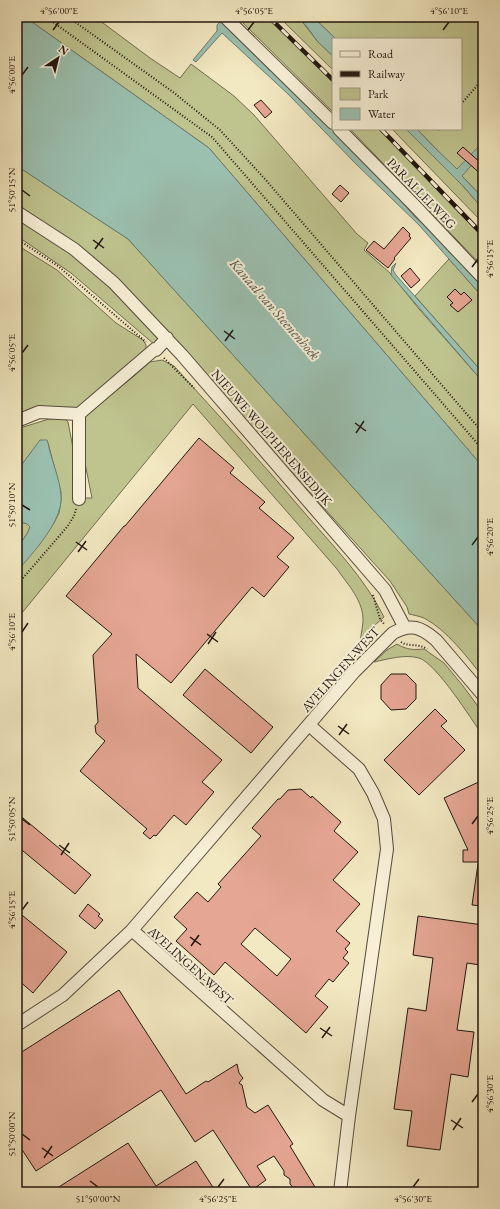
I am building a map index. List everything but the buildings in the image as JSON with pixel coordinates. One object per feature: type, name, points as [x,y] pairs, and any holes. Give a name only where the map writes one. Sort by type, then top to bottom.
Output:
[{"type":"street","points":[[225,17],[332,121]]},
{"type":"street","name":"PARALLELWEG","points":[[340,130],[414,204],[483,278]]},
{"type":"street","name":"NIEUWE WOLPHERENSEDIJK","points":[[17,212],[74,249],[105,273],[167,338],[381,585],[405,628]]},
{"type":"street","points":[[17,421],[39,412],[79,414],[114,383],[155,349],[156,350],[167,338]]},
{"type":"street","points":[[79,414],[79,499]]},
{"type":"street","points":[[392,633],[405,628],[417,628],[427,632],[483,695]]},
{"type":"street","name":"AVELINGEN-WEST","points":[[349,1116],[323,1100],[132,930],[354,672],[392,633]]},
{"type":"street","name":"AVELINGEN-WEST","points":[[309,725],[359,769],[373,793],[384,819],[387,849],[349,1116],[340,1192]]},
{"type":"street","points":[[17,1025],[63,995],[132,930]]},
{"type":"path","points":[[46,17],[212,138],[483,450]]},
{"type":"path","points":[[68,17],[173,92],[220,130],[265,179],[483,433]]},
{"type":"path","points":[[462,103],[483,79]]},
{"type":"path","name":"NIEUWE WOLPHERENSEDIJK","points":[[17,239],[58,266],[156,350],[197,391]]},
{"type":"path","points":[[17,585],[67,527],[74,516],[79,499]]},
{"type":"path","points":[[371,591],[375,599],[380,619],[392,633],[403,644],[419,645],[429,651]]},
{"type":"green space","points":[[25,17],[95,17],[150,58],[180,78],[191,64],[234,96],[254,115],[357,234],[368,243],[364,250],[390,273],[419,309],[483,382],[483,467],[209,148]]},
{"type":"green space","points":[[237,17],[270,17],[332,77],[332,111]]},
{"type":"green space","points":[[279,17],[298,17],[318,42],[332,55],[332,69]]},
{"type":"green space","points":[[313,17],[483,17],[483,198],[418,130],[462,130],[462,38],[335,38]]},
{"type":"green space","points":[[351,130],[384,130],[483,232],[483,267]]},
{"type":"green space","points":[[393,130],[407,130],[463,186],[483,209],[483,223]]},
{"type":"green space","points":[[17,166],[128,239],[483,631],[483,677],[456,644],[441,629],[424,618],[409,614],[407,607],[390,581],[131,292],[96,259],[77,244],[17,205]]},
{"type":"green space","points":[[17,216],[69,250],[112,287],[158,338],[155,345],[71,273],[17,236]]},
{"type":"green space","points":[[17,245],[57,270],[116,323],[143,340],[146,345],[146,353],[86,406],[17,422]]},
{"type":"green space","points":[[449,259],[479,293],[483,293],[483,373],[415,296]]},
{"type":"green space","points":[[162,360],[174,366],[242,441],[340,553],[368,590],[384,617],[375,625],[359,648],[363,614],[358,600],[350,587],[337,569],[193,404],[17,619],[17,571],[54,523],[59,513],[61,492],[48,443],[33,450],[17,471],[17,429],[49,419],[64,418],[68,422],[80,498],[92,498],[77,423],[150,362]]},
{"type":"green space","points":[[17,521],[28,524],[30,527],[17,548]]},
{"type":"green space","points":[[397,644],[410,649],[424,649],[444,663],[483,713],[483,736],[444,681],[426,662],[414,657],[396,657],[374,662],[387,650]]},
{"type":"water","name":"Kanaal van Steenenhoek","points":[[17,17],[25,17],[209,148],[483,467],[483,631],[128,239],[17,166]]},
{"type":"water","points":[[298,17],[313,17],[335,38],[332,38],[332,55],[318,42]]},
{"type":"water","points":[[222,22],[262,60],[269,70],[272,71],[311,107],[415,217],[427,227],[483,286],[483,293],[479,293],[419,225],[356,164],[288,94],[222,33],[196,62],[193,60],[217,31],[217,25]]},
{"type":"water","points":[[407,130],[418,130],[457,169],[483,142],[483,152],[462,176],[483,198],[483,209],[463,186]]},
{"type":"water","points":[[396,263],[393,270],[396,275],[483,373],[483,382],[391,275],[392,267]]},
{"type":"water","points":[[40,440],[47,440],[48,443],[59,483],[61,496],[60,506],[57,516],[46,536],[17,571],[17,548],[30,527],[27,524],[17,521],[17,471]]},
{"type":"railway","points":[[269,17],[332,79]]},
{"type":"railway","points":[[382,130],[483,235]]}]
